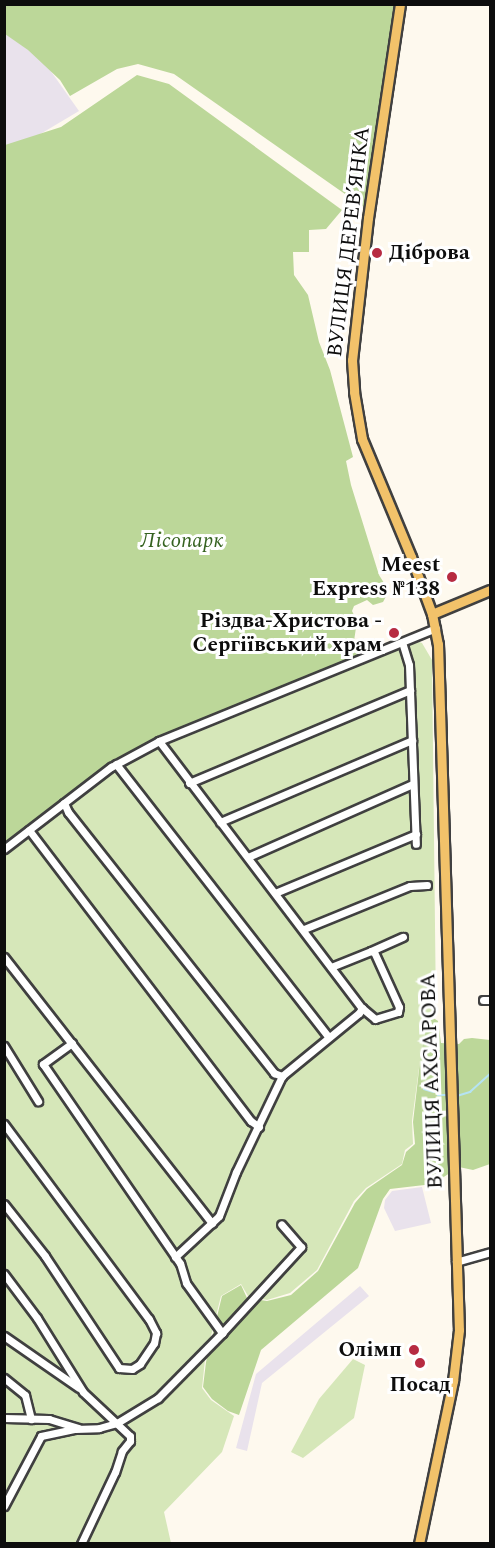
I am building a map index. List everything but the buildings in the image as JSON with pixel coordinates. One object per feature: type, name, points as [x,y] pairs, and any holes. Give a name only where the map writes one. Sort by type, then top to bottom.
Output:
[{"type":"main road","name":"ВУЛИЦЯ ДЕРЕВ’ЯНКА","points":[[400,4],[355,318],[352,379],[358,423],[368,455],[396,519],[432,614]]},
{"type":"main road","points":[[432,614],[490,590]]},
{"type":"main road","name":"ВУЛИЦЯ АХСАРОВА","points":[[419,1544],[456,1366],[459,1330],[447,1003],[439,664],[436,628],[432,614]]},
{"type":"street","points":[[4,849],[116,764],[159,741],[436,628]]},
{"type":"street","points":[[402,642],[409,665],[416,844]]},
{"type":"street","points":[[189,783],[410,690]]},
{"type":"street","points":[[220,822],[412,740]]},
{"type":"street","points":[[159,741],[362,1008],[375,1019],[396,1014],[399,1009],[376,955],[371,951]]},
{"type":"street","points":[[116,764],[328,1036]]},
{"type":"street","points":[[248,857],[413,784]]},
{"type":"street","points":[[64,803],[68,812],[274,1073],[282,1076]]},
{"type":"street","points":[[28,830],[251,1121],[259,1127]]},
{"type":"street","points":[[275,893],[416,834]]},
{"type":"street","points":[[304,929],[410,886],[427,885]]},
{"type":"street","points":[[331,967],[404,937]]},
{"type":"street","points":[[4,957],[212,1223]]},
{"type":"street","points":[[175,1257],[221,1212],[236,1172],[282,1076],[328,1036],[359,1013],[362,1008]]},
{"type":"street","points":[[72,1043],[43,1064],[82,1117],[180,1263],[186,1283],[222,1333]]},
{"type":"street","points":[[4,1046],[38,1101]]},
{"type":"street","points":[[4,1124],[156,1333],[154,1343],[140,1364],[132,1369],[119,1368],[45,1256],[4,1204]]},
{"type":"street","points":[[4,1506],[26,1468],[33,1447],[41,1437],[83,1429],[120,1426],[158,1398],[222,1333],[301,1247],[281,1224]]},
{"type":"street","points":[[456,1263],[490,1252]]},
{"type":"street","points":[[4,1274],[37,1318],[82,1390]]},
{"type":"street","points":[[4,1336],[82,1390],[120,1426],[130,1441],[122,1451],[116,1472],[81,1544]]},
{"type":"street","points":[[4,1378],[25,1395],[31,1419]]},
{"type":"street","points":[[4,1418],[49,1419],[83,1429]]},
{"type":"shaded area","points":[[4,5],[79,111],[5,155],[4,154]]},
{"type":"shaded area","points":[[422,1187],[431,1223],[395,1231],[384,1208],[385,1200],[392,1191]]},
{"type":"shaded area","points":[[360,1286],[369,1296],[262,1383],[247,1451],[236,1448],[256,1374]]},
{"type":"green space","points":[[5,4],[395,5],[365,208],[174,74],[138,64],[117,69],[70,96],[60,80],[28,50],[5,34]]},
{"type":"green space","name":"Лісопарк","points":[[137,75],[169,84],[342,210],[326,229],[309,230],[309,252],[293,252],[294,275],[308,295],[319,342],[330,370],[353,457],[346,461],[351,485],[379,575],[389,591],[383,602],[373,605],[367,600],[354,606],[352,611],[357,621],[354,641],[378,639],[375,649],[377,653],[163,742],[117,769],[5,856],[5,145],[61,127]]},
{"type":"green space","points":[[414,640],[422,643],[432,660],[436,1013],[426,1028],[421,1053],[412,1121],[413,1144],[405,1150],[402,1164],[366,1188],[354,1201],[317,1270],[290,1293],[267,1300],[248,1296],[241,1284],[221,1296],[205,1360],[202,1388],[211,1400],[234,1416],[222,1452],[164,1512],[171,1543],[5,1544],[5,856],[117,769],[163,742]]},
{"type":"green space","points":[[432,1017],[438,1021],[441,1043],[459,1044],[464,1039],[472,1038],[490,1040],[490,1164],[473,1170],[459,1167],[433,1184],[390,1189],[383,1199],[358,1268],[261,1350],[239,1415],[228,1411],[212,1399],[203,1387],[206,1362],[222,1296],[241,1285],[247,1298],[267,1301],[291,1295],[318,1271],[355,1203],[367,1189],[402,1165],[406,1152],[415,1144],[413,1122],[421,1053],[426,1028]]},
{"type":"green space","points":[[353,1359],[365,1365],[354,1418],[303,1458],[291,1452],[319,1399]]},
{"type":"waterway","points":[[457,1096],[470,1092],[490,1074]]},
{"type":"waterway","points":[[424,1089],[434,1092]]},
{"type":"waterway","points":[[438,1095],[449,1095]]},
{"type":"place","name":"Діброва","points":[[377,253]]},
{"type":"place","name":"Meest Express №138","points":[[452,577]]},
{"type":"place","name":"Різдва-Христова - Сергіївський храм","points":[[394,633]]},
{"type":"place","name":"Олімп","points":[[414,1350]]},
{"type":"place","name":"Посад","points":[[420,1363]]}]
